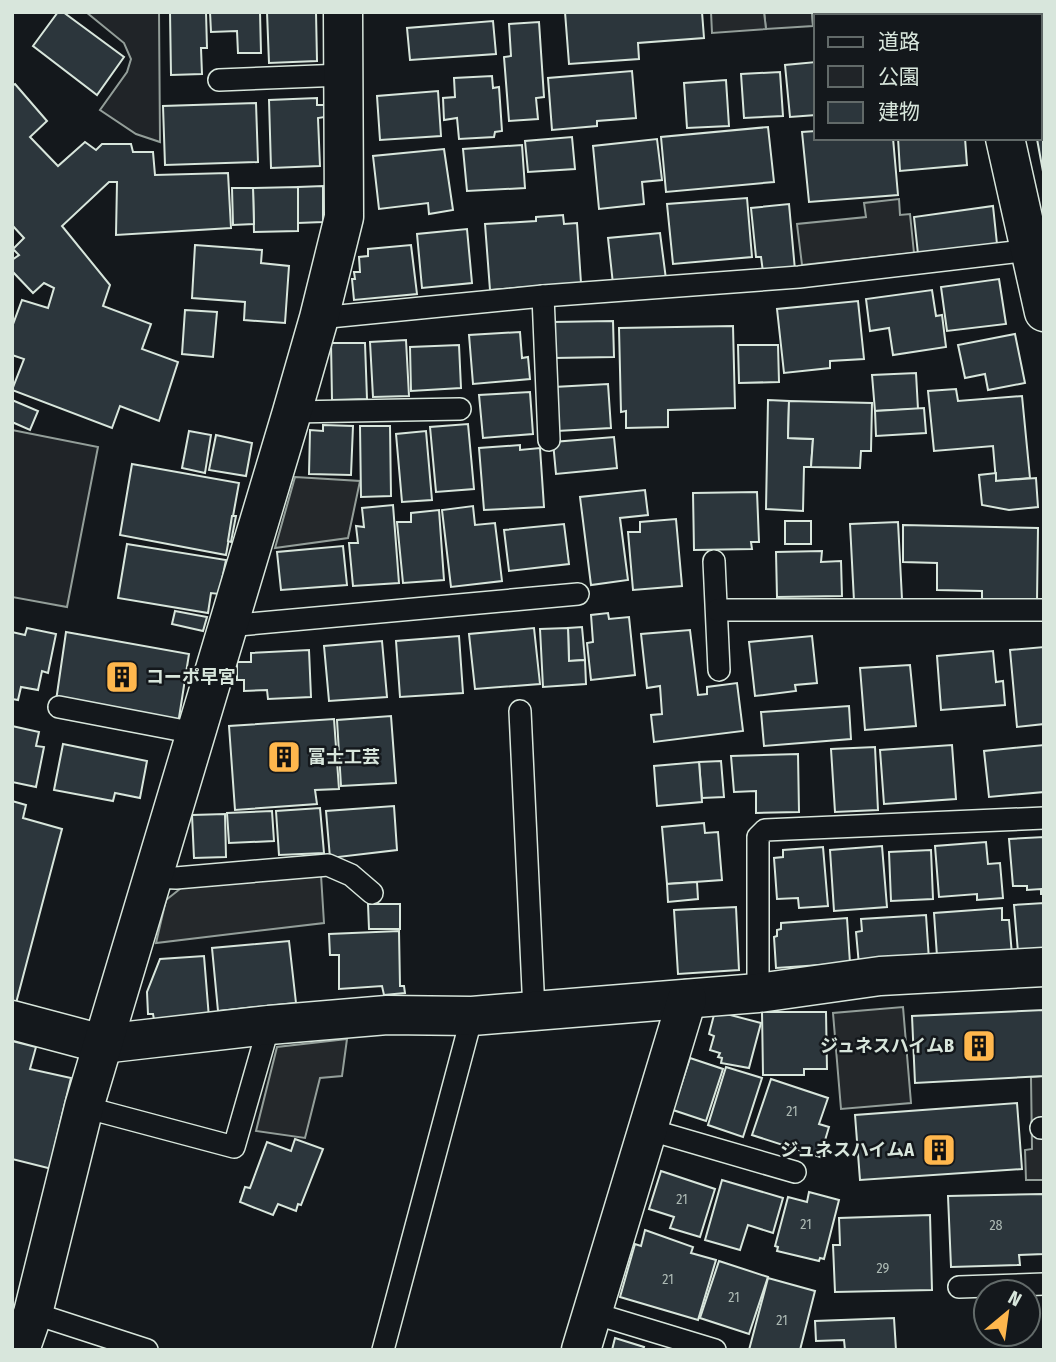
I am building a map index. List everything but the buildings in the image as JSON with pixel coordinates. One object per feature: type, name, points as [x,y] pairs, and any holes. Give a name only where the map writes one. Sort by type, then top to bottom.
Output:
[{"type":"street","points":[[20,1350],[33,1313],[102,1044],[292,411],[344,217],[343,12]]},
{"type":"street","points":[[1005,140],[1043,302]]},
{"type":"street","points":[[12,1020],[102,1044],[387,1015],[472,1016],[758,993],[880,976],[1044,967]]},
{"type":"street","points":[[582,1350],[687,999]]},
{"type":"lane","points":[[219,80],[343,75]]},
{"type":"lane","points":[[319,318],[542,296],[799,277],[1031,250]]},
{"type":"lane","points":[[542,296],[549,440]]},
{"type":"lane","points":[[292,411],[460,408]]},
{"type":"lane","points":[[714,561],[719,670]]},
{"type":"lane","points":[[227,626],[578,594]]},
{"type":"lane","points":[[717,610],[1044,610]]},
{"type":"lane","points":[[59,707],[195,733]]},
{"type":"lane","points":[[520,711],[534,1011]]},
{"type":"lane","points":[[758,993],[758,837],[761,832],[1044,818]]},
{"type":"lane","points":[[152,877],[176,878],[328,865],[351,875],[372,893]]},
{"type":"lane","points":[[383,1350],[472,1016]]},
{"type":"lane","points":[[84,1107],[234,1147],[269,1025]]},
{"type":"lane","points":[[647,1129],[795,1172]]},
{"type":"lane","points":[[959,1287],[1044,1284]]},
{"type":"lane","points":[[33,1313],[147,1350]]},
{"type":"lane","points":[[593,1313],[715,1350]]},
{"type":"green space","points":[[86,12],[159,12],[160,142],[136,134],[100,110],[127,72],[131,59],[124,43]]},
{"type":"green space","points":[[764,12],[812,12],[813,26],[766,29]]},
{"type":"green space","points":[[12,430],[98,447],[67,607],[12,597]]},
{"type":"shaded area","points":[[711,12],[764,12],[766,29],[712,33]]},
{"type":"shaded area","points":[[812,12],[947,12],[814,14],[813,26]]},
{"type":"shaded area","points":[[899,199],[900,215],[910,214],[914,253],[802,265],[797,224],[866,217],[864,203]]},
{"type":"shaded area","points":[[295,477],[360,481],[348,538],[275,548]]},
{"type":"shaded area","points":[[321,875],[324,923],[156,943],[166,900],[190,881]]},
{"type":"shaded area","points":[[903,1007],[911,1103],[841,1109],[833,1013]]},
{"type":"shaded area","points":[[347,1039],[342,1076],[320,1078],[305,1138],[256,1131],[277,1047]]},
{"type":"shaded area","points":[[1044,1076],[1044,1180],[1026,1180],[1025,1150],[1032,1149],[1031,1077]]},
{"type":"place","name":"コーポ早宮","points":[[122,677]]},
{"type":"place","name":"冨士工芸","points":[[284,757]]},
{"type":"place","name":"ジュネスハイムB","points":[[979,1046]]},
{"type":"place","name":"ジュネスハイムA","points":[[939,1150]]}]
